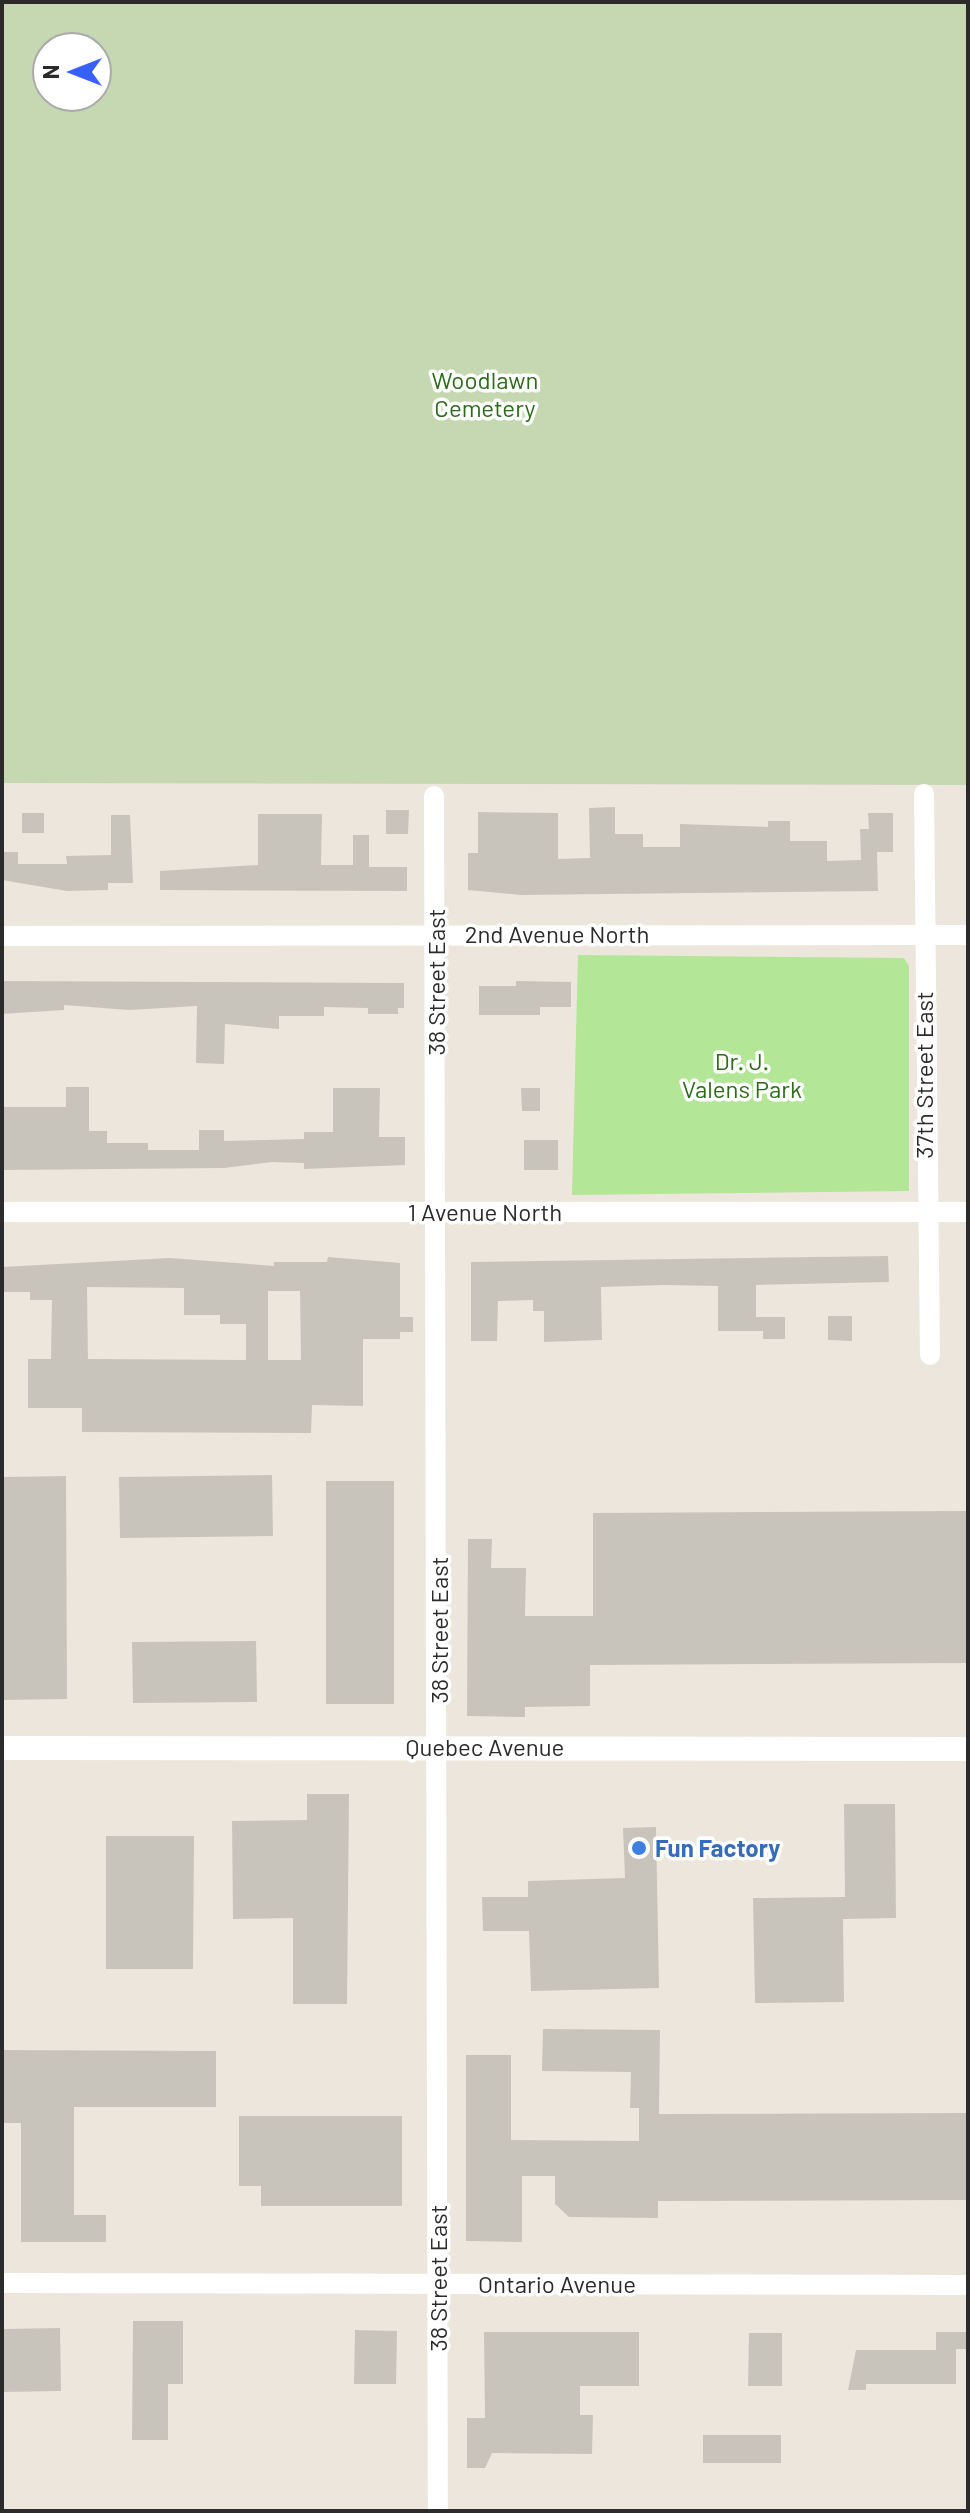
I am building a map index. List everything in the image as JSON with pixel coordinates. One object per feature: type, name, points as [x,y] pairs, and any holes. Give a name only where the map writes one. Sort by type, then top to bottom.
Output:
[{"type":"street","name":"37th Street East","points":[[924,794],[925,1212],[930,1355]]},
{"type":"street","name":"38 Street East","points":[[434,796],[439,1747],[438,2511]]},
{"type":"street","name":"2nd Avenue North","points":[[2,936],[968,935]]},
{"type":"street","name":"1 Avenue North","points":[[2,1212],[968,1212]]},
{"type":"street","name":"Quebec Avenue","points":[[2,1748],[968,1749]]},
{"type":"street","name":"Ontario Avenue","points":[[2,2283],[968,2285]]},
{"type":"green space","name":"Woodlawn Cemetery","points":[[2,2],[968,2],[968,785],[2,783]]},
{"type":"green space","name":"Dr. J. Valens Park","points":[[578,955],[904,958],[909,966],[909,1191],[572,1195]]},
{"type":"building","points":[[615,807],[615,834],[643,834],[643,847],[680,847],[680,824],[768,827],[768,821],[790,821],[790,841],[827,841],[827,861],[861,860],[860,829],[869,829],[868,813],[893,813],[893,852],[877,852],[878,891],[521,895],[468,890],[468,853],[478,853],[478,812],[558,813],[558,859],[590,858],[589,808]]},
{"type":"building","points":[[386,810],[409,810],[408,834],[386,834]]},
{"type":"building","points":[[22,813],[44,813],[44,833],[22,833]]},
{"type":"building","points":[[258,814],[322,814],[321,865],[353,865],[353,835],[369,835],[369,867],[407,867],[407,891],[160,890],[160,871],[258,865]]},
{"type":"building","points":[[111,815],[130,815],[133,883],[108,883],[108,890],[67,891],[2,880],[2,852],[18,852],[18,864],[67,864],[66,856],[111,855]]},
{"type":"building","points":[[2,981],[404,983],[404,1008],[398,1008],[398,1014],[368,1014],[368,1008],[324,1007],[324,1016],[279,1016],[279,1029],[225,1024],[224,1064],[196,1063],[197,1006],[129,1010],[64,1005],[64,1010],[2,1014]]},
{"type":"building","points":[[516,981],[571,982],[571,1007],[540,1007],[540,1015],[479,1015],[479,986],[516,986]]},
{"type":"building","points":[[66,1087],[89,1087],[89,1131],[107,1131],[107,1143],[148,1143],[148,1150],[199,1150],[199,1130],[224,1130],[224,1141],[304,1139],[304,1132],[333,1132],[333,1088],[380,1088],[379,1137],[405,1137],[405,1165],[304,1169],[304,1163],[272,1162],[224,1168],[2,1170],[2,1107],[66,1107]]},
{"type":"building","points":[[521,1088],[540,1088],[540,1111],[522,1111]]},
{"type":"building","points":[[524,1140],[558,1140],[558,1170],[524,1170]]},
{"type":"building","points":[[888,1256],[889,1282],[756,1285],[756,1317],[785,1317],[785,1339],[763,1339],[763,1331],[718,1331],[718,1286],[665,1285],[601,1287],[602,1340],[544,1342],[544,1311],[533,1311],[533,1300],[498,1301],[497,1341],[471,1341],[471,1262]]},
{"type":"building","points":[[328,1257],[400,1263],[400,1317],[413,1317],[413,1332],[400,1332],[400,1339],[363,1339],[363,1406],[312,1405],[311,1433],[82,1432],[82,1408],[28,1408],[28,1359],[51,1359],[52,1300],[30,1300],[30,1292],[2,1292],[2,1267],[170,1258],[274,1266],[274,1262],[327,1262]],"holes":[[[87,1287],[184,1288],[184,1315],[220,1315],[220,1324],[246,1324],[246,1360],[88,1359]],[[268,1291],[300,1291],[301,1360],[268,1360]]]},
{"type":"building","points":[[828,1316],[852,1316],[852,1341],[828,1340]]},
{"type":"building","points":[[272,1475],[273,1536],[120,1538],[119,1477]]},
{"type":"building","points":[[66,1476],[67,1699],[2,1700],[2,1477]]},
{"type":"building","points":[[326,1481],[394,1481],[394,1704],[326,1704]]},
{"type":"building","points":[[968,1511],[968,1663],[590,1665],[590,1706],[525,1707],[525,1717],[467,1716],[468,1539],[492,1539],[491,1568],[526,1568],[525,1616],[593,1616],[593,1513]]},
{"type":"building","points":[[256,1641],[257,1702],[133,1703],[132,1642]]},
{"type":"building","points":[[307,1794],[349,1794],[347,2004],[293,2004],[293,1918],[233,1919],[232,1821],[307,1820]]},
{"type":"building","points":[[844,1804],[895,1804],[896,1918],[843,1919],[844,2002],[755,2003],[753,1898],[845,1897]]},
{"type":"building","points":[[656,1827],[659,1988],[531,1991],[529,1931],[483,1931],[482,1897],[528,1897],[528,1881],[625,1878],[623,1828]]},
{"type":"building","points":[[106,1836],[194,1836],[193,1969],[106,1969]]},
{"type":"building","points":[[543,2029],[660,2030],[659,2114],[968,2113],[968,2200],[658,2201],[658,2218],[569,2217],[555,2204],[555,2176],[522,2176],[522,2242],[466,2241],[466,2055],[511,2055],[511,2140],[639,2141],[639,2108],[630,2108],[631,2072],[542,2071]]},
{"type":"building","points":[[2,2050],[216,2051],[216,2107],[74,2107],[74,2215],[106,2215],[106,2242],[21,2242],[21,2123],[2,2123]]},
{"type":"building","points":[[239,2116],[402,2116],[402,2206],[261,2206],[261,2186],[239,2186]]},
{"type":"building","points":[[133,2321],[183,2321],[183,2384],[168,2384],[168,2440],[132,2440]]},
{"type":"building","points":[[60,2328],[61,2391],[2,2392],[2,2329]]},
{"type":"building","points":[[355,2330],[397,2331],[396,2384],[354,2384]]},
{"type":"building","points":[[484,2332],[639,2332],[639,2386],[580,2386],[580,2415],[593,2415],[592,2454],[492,2453],[485,2468],[467,2468],[467,2418],[485,2418]]},
{"type":"building","points":[[936,2332],[966,2332],[966,2349],[956,2349],[956,2384],[866,2384],[866,2390],[848,2390],[856,2350],[936,2350]]},
{"type":"building","points":[[749,2333],[782,2333],[782,2386],[748,2386]]},
{"type":"building","points":[[703,2435],[781,2435],[781,2463],[703,2463]]},
{"type":"place","name":"Fun Factory","points":[[639,1848]]}]
